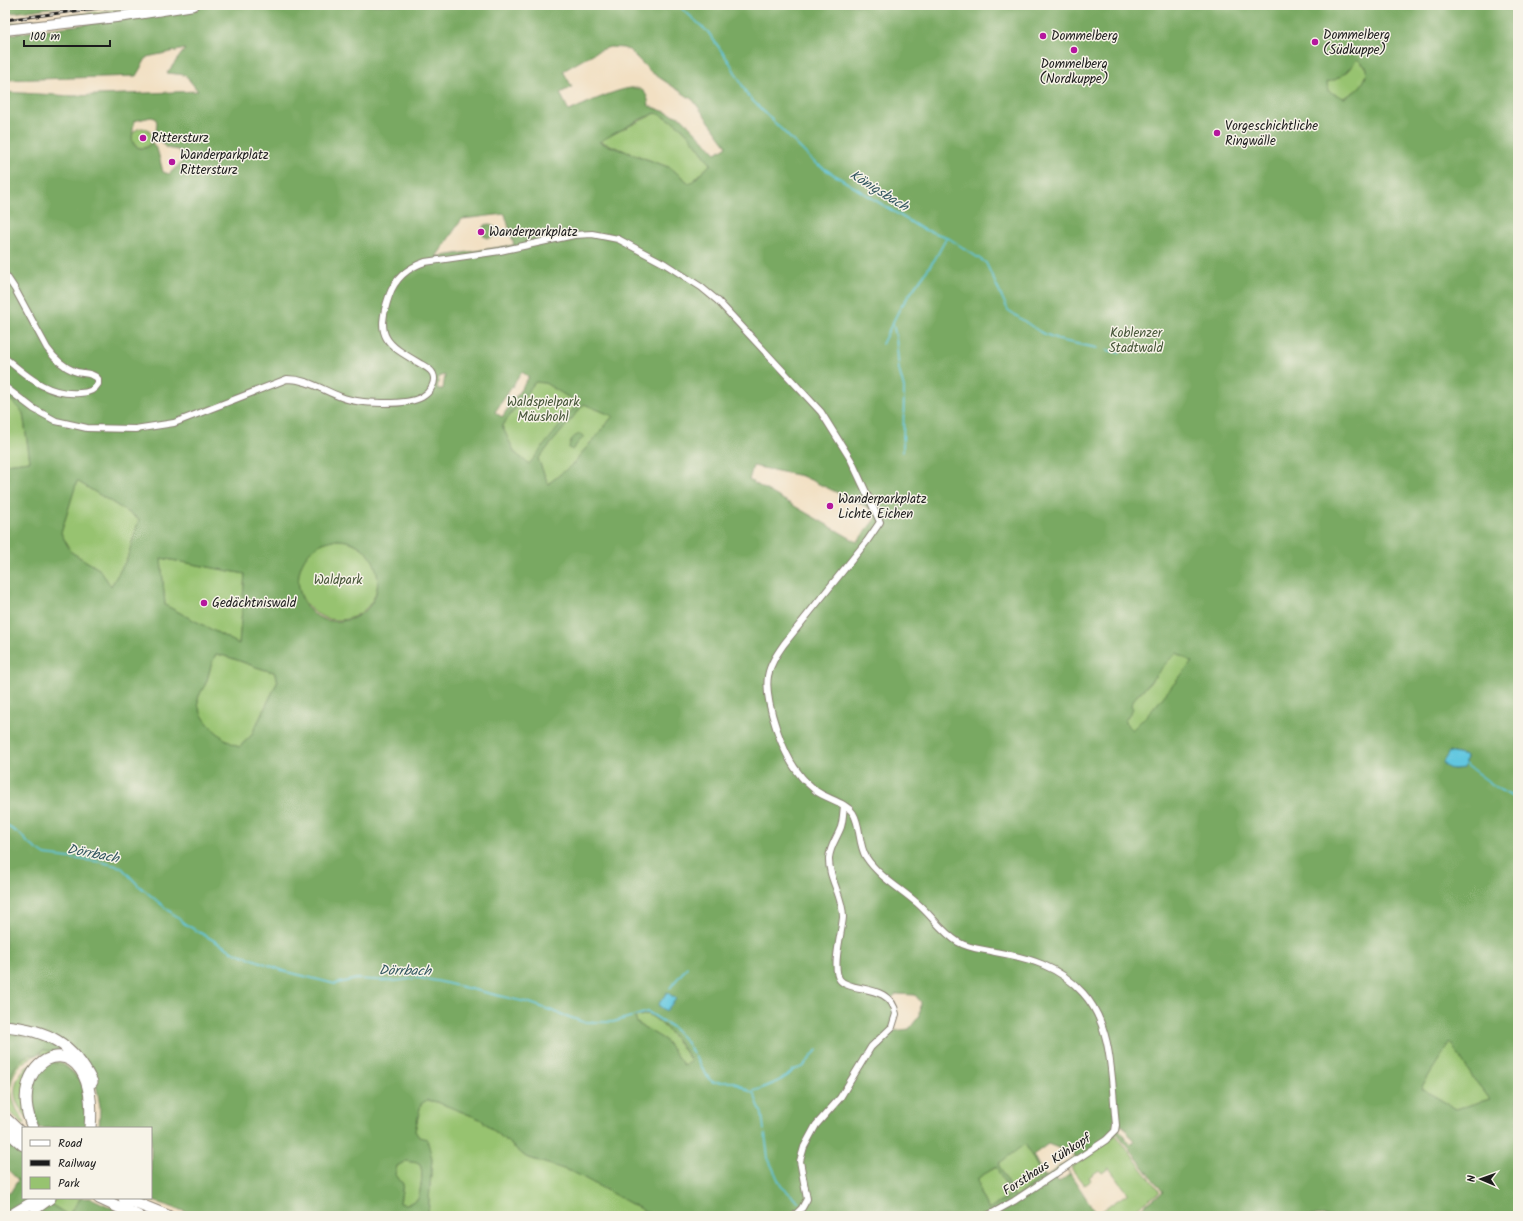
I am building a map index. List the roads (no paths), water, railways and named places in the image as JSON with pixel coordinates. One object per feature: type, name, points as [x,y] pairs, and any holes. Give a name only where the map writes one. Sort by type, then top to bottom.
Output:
[{"type":"highway","points":[[5,1026],[40,1032],[60,1042],[72,1052],[87,1072],[92,1083],[96,1097],[94,1127]]},
{"type":"highway","points":[[28,1062],[39,1057],[48,1056],[65,1061],[73,1067],[86,1086],[91,1113],[90,1127]]},
{"type":"highway","points":[[14,1100],[18,1110],[32,1127]]},
{"type":"highway","points":[[5,1118],[22,1134]]},
{"type":"highway","points":[[5,1129],[22,1144]]},
{"type":"highway","points":[[10,1216],[38,1199]]},
{"type":"highway","points":[[23,1216],[48,1199]]},
{"type":"highway","points":[[101,1199],[138,1216]]},
{"type":"highway","points":[[126,1199],[168,1216]]},
{"type":"main road","points":[[5,30],[126,16],[194,5]]},
{"type":"street","points":[[5,387],[34,409],[52,419],[87,428],[108,429],[145,428],[171,424],[287,379],[305,381],[351,400],[394,402],[415,399],[422,397],[431,389],[434,379],[433,374],[428,368],[391,345],[386,339],[383,330],[388,297],[395,283],[402,274],[425,262],[500,251],[574,235],[597,234],[618,239],[665,264],[701,287],[718,301],[823,415],[851,460],[880,521],[879,525],[867,541],[781,648],[771,666],[768,677],[768,694],[774,720],[782,743],[798,773],[818,792],[844,806],[842,823],[830,849],[829,859],[829,869],[839,894],[843,916],[836,972],[840,980],[845,984],[869,989],[885,997],[891,1002],[896,1014],[892,1027],[872,1047],[840,1098],[816,1125],[804,1147],[800,1166],[807,1199],[802,1208],[794,1216]]},
{"type":"street","points":[[5,274],[54,357],[73,370],[96,376],[98,384],[94,389],[84,393],[66,393],[49,390],[35,382],[5,358]]},
{"type":"street","name":"Forsthaus Kühkopf","points":[[844,806],[850,810],[855,817],[862,847],[868,860],[955,940],[971,948],[1018,956],[1048,965],[1084,994],[1093,1008],[1106,1040],[1116,1129],[1106,1140],[1014,1201],[988,1216]]},
{"type":"water","points":[[1449,752],[1466,756],[1464,768],[1451,769],[1444,765],[1443,762]]},
{"type":"water","points":[[667,992],[676,999],[666,1011],[658,1005]]},
{"type":"waterway","name":"Königsbach","points":[[678,5],[708,32],[730,63],[748,96],[815,163],[922,229],[947,237],[986,263],[1008,310],[1040,332],[1063,341],[1097,348]]},
{"type":"waterway","points":[[882,344],[900,308],[935,259],[947,237]]},
{"type":"waterway","points":[[893,324],[896,337],[899,370],[904,388],[903,452]]},
{"type":"waterway","name":"Königsbach","points":[[1107,350],[1120,353]]},
{"type":"waterway","points":[[1465,764],[1500,790],[1513,797]]},
{"type":"waterway","name":"Dörrbach","points":[[5,825],[20,834],[28,843],[45,855],[101,862],[121,867],[138,885],[185,924],[232,951],[284,971],[335,984],[356,979],[395,981],[418,978],[437,981],[530,1003],[583,1022],[613,1022],[648,1012],[672,1027],[685,1040],[709,1079],[713,1082],[734,1082],[751,1092],[774,1083],[786,1077],[793,1070],[803,1067],[817,1050]]},
{"type":"waterway","points":[[670,988],[687,967]]},
{"type":"waterway","points":[[751,1092],[754,1094],[762,1114],[764,1130]]},
{"type":"waterway","points":[[765,1134],[768,1158],[781,1186],[799,1202]]},
{"type":"waterway","points":[[809,1211],[815,1216]]},
{"type":"waterway","points":[[1506,1216],[1518,1215]]},
{"type":"railway","points":[[5,20],[121,5]]},
{"type":"place","name":"Dommelberg","points":[[1043,36]]},
{"type":"place","name":"Dommelberg (Südkuppe)","points":[[1315,42]]},
{"type":"place","name":"Dommelberg (Nordkuppe)","points":[[1074,50]]},
{"type":"place","name":"Vorgeschichtliche Ringwälle","points":[[1217,133]]},
{"type":"place","name":"Rittersturz","points":[[143,138]]},
{"type":"place","name":"Wanderparkplatz Rittersturz","points":[[172,162]]},
{"type":"place","name":"Wanderparkplatz","points":[[481,232]]},
{"type":"place","name":"Wanderparkplatz Lichte Eichen","points":[[830,506]]},
{"type":"place","name":"Gedächtniswald","points":[[204,603]]},
{"type":"park label","name":"Koblenzer Stadtwald","points":[[1136,340]]},
{"type":"park label","name":"Waldspielpark Mäushohl","points":[[543,410]]},
{"type":"park label","name":"Waldpark","points":[[338,580]]}]
